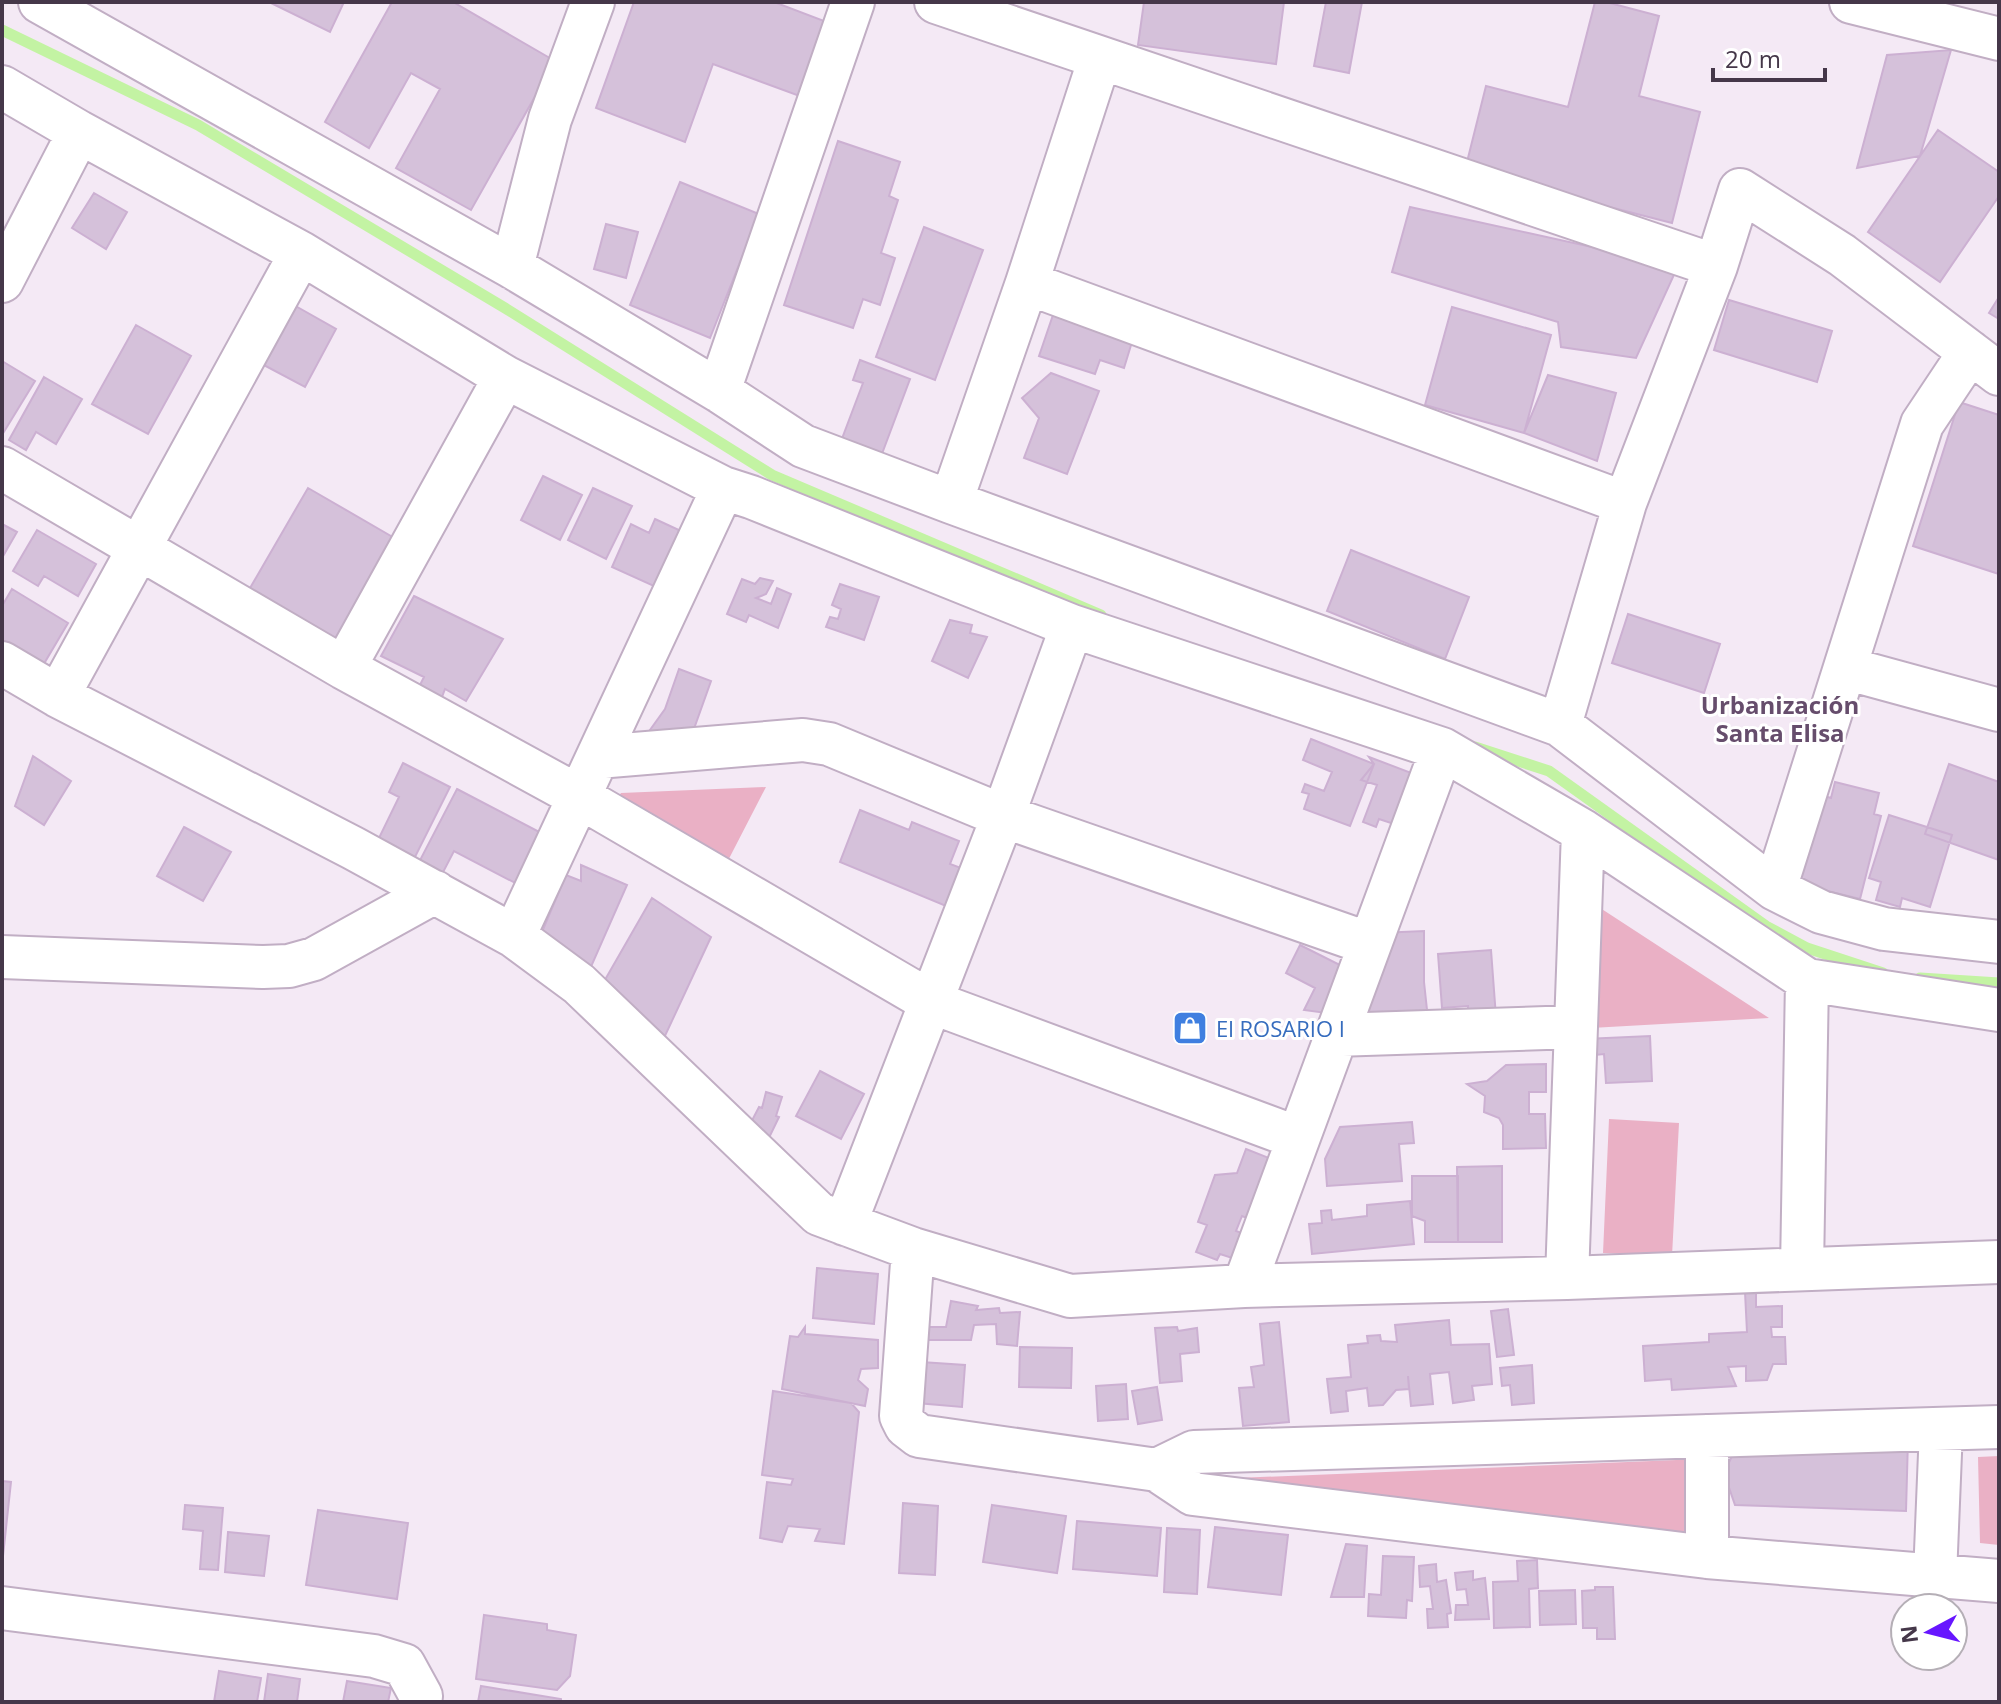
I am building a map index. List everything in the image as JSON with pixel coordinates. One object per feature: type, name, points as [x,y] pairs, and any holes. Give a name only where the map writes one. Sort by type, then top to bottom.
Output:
[{"type":"street","points":[[40,2],[512,267],[719,391],[803,446],[1560,725],[1775,889],[1821,912],[1884,929],[1999,942]]},
{"type":"street","points":[[719,391],[853,2]]},
{"type":"street","points":[[936,2],[1716,266]]},
{"type":"street","points":[[1851,2],[1999,39]]},
{"type":"street","points":[[512,267],[580,7]]},
{"type":"street","points":[[951,502],[1100,58]]},
{"type":"street","points":[[2,87],[301,253],[505,377],[723,488],[1072,626],[1442,749],[1583,831],[1807,980],[1999,1010]]},
{"type":"street","points":[[2,281],[79,132]]},
{"type":"street","points":[[1560,725],[1625,503],[1716,266],[1740,190],[1842,255],[1985,363],[1922,424],[1775,889]]},
{"type":"street","points":[[58,696],[301,253]]},
{"type":"street","points":[[1027,283],[1625,503]]},
{"type":"street","points":[[344,668],[505,377]]},
{"type":"street","points":[[2,468],[344,668],[578,796],[931,1002],[1298,1138]]},
{"type":"street","points":[[514,936],[723,488]]},
{"type":"street","points":[[845,1224],[1003,816],[1072,626]]},
{"type":"street","points":[[2,663],[58,696],[514,936],[579,984],[819,1214],[913,1249],[1070,1296],[1244,1286],[1999,1262]]},
{"type":"street","points":[[1845,668],[1999,710]]},
{"type":"street","points":[[598,757],[803,740],[829,744],[1003,816],[1370,944]]},
{"type":"street","points":[[1244,1286],[1442,749]]},
{"type":"street","points":[[1567,1278],[1583,831]]},
{"type":"street","points":[[2,957],[289,966],[314,959],[435,892]]},
{"type":"street","points":[[1802,1269],[1807,980]]},
{"type":"street","points":[[1335,1035],[1576,1027]]},
{"type":"street","points":[[913,1249],[901,1416],[906,1426],[919,1436],[1157,1470],[1193,1494],[1707,1557],[1999,1581]]},
{"type":"street","points":[[1157,1470],[1194,1452],[1999,1427]]},
{"type":"street","points":[[1935,1576],[1941,1429]]},
{"type":"street","points":[[1707,1436],[1707,1557]]},
{"type":"street","points":[[2,1608],[374,1656],[404,1665],[421,1696],[420,1702]]},
{"type":"shaded area","points":[[766,787],[719,878],[612,806],[621,793]]},
{"type":"shaded area","points":[[1591,902],[1769,1018],[1591,1028]]},
{"type":"shaded area","points":[[1609,1119],[1679,1123],[1672,1256],[1603,1253]]},
{"type":"shaded area","points":[[1999,1456],[1999,1545],[1980,1543],[1978,1457]]},
{"type":"shaded area","points":[[1701,1459],[1694,1534],[1212,1479]]},
{"type":"building","points":[[269,2],[344,2],[330,32]]},
{"type":"building","points":[[392,2],[453,2],[555,61],[471,210],[396,168],[440,89],[411,73],[369,148],[325,122]]},
{"type":"building","points":[[634,2],[774,2],[832,24],[805,98],[713,64],[685,142],[596,108]]},
{"type":"building","points":[[1144,2],[1284,2],[1276,64],[1138,45]]},
{"type":"building","points":[[1326,2],[1362,2],[1349,73],[1314,66]]},
{"type":"building","points":[[1595,2],[1659,16],[1639,96],[1700,112],[1672,223],[1465,170],[1486,86],[1568,107]]},
{"type":"building","points":[[1951,50],[1920,156],[1857,168],[1887,55]]},
{"type":"building","points":[[1938,130],[1999,172],[1999,196],[1940,282],[1868,232]]},
{"type":"building","points":[[838,141],[900,162],[889,196],[898,200],[881,253],[895,258],[880,305],[863,299],[853,328],[784,305]]},
{"type":"building","points":[[680,182],[759,214],[710,338],[630,305]]},
{"type":"building","points":[[94,193],[127,212],[106,249],[72,228]]},
{"type":"building","points":[[1410,207],[1678,266],[1636,358],[1561,347],[1558,322],[1392,272]]},
{"type":"building","points":[[606,224],[638,232],[626,278],[594,269]]},
{"type":"building","points":[[924,227],[983,250],[935,380],[876,357]]},
{"type":"building","points":[[1999,297],[1999,319],[1989,313]]},
{"type":"building","points":[[1729,300],[1832,331],[1817,382],[1714,350]]},
{"type":"building","points":[[292,304],[336,329],[305,387],[260,363]]},
{"type":"building","points":[[1452,307],[1551,335],[1524,433],[1425,405]]},
{"type":"building","points":[[1053,315],[1132,342],[1124,368],[1100,360],[1095,374],[1039,356]]},
{"type":"building","points":[[136,325],[191,356],[148,434],[92,404]]},
{"type":"building","points":[[860,360],[910,379],[880,459],[840,444],[863,383],[853,380]]},
{"type":"building","points":[[2,361],[35,381],[2,435]]},
{"type":"building","points":[[1051,373],[1099,391],[1067,474],[1024,458],[1039,418],[1022,398]]},
{"type":"building","points":[[1548,375],[1616,393],[1597,461],[1524,433]]},
{"type":"building","points":[[44,377],[82,399],[56,444],[36,432],[26,450],[9,440]]},
{"type":"building","points":[[1959,402],[1999,415],[1999,574],[1913,546]]},
{"type":"building","points":[[543,476],[582,495],[560,540],[521,520]]},
{"type":"building","points":[[308,488],[403,543],[341,650],[246,595]]},
{"type":"building","points":[[593,488],[632,506],[606,559],[568,540]]},
{"type":"building","points":[[655,519],[681,531],[656,587],[612,567],[631,524],[649,533]]},
{"type":"building","points":[[2,524],[17,532],[2,558]]},
{"type":"building","points":[[37,530],[96,564],[78,596],[44,576],[38,586],[13,571]]},
{"type":"building","points":[[1351,550],[1469,597],[1445,659],[1327,611]]},
{"type":"building","points":[[760,578],[773,581],[766,594],[756,598],[771,604],[777,588],[791,594],[778,628],[749,615],[746,622],[727,614],[742,579],[755,584]]},
{"type":"building","points":[[840,584],[879,597],[864,640],[826,627],[830,617],[838,619],[841,609],[832,605]]},
{"type":"building","points":[[12,589],[68,623],[42,667],[2,643],[2,606]]},
{"type":"building","points":[[414,596],[503,639],[466,701],[445,689],[439,705],[417,691],[424,677],[381,656]]},
{"type":"building","points":[[1628,614],[1720,644],[1704,693],[1612,663]]},
{"type":"building","points":[[950,620],[972,625],[970,633],[987,637],[968,678],[932,661]]},
{"type":"building","points":[[679,669],[711,681],[691,737],[665,740],[650,730],[665,709]]},
{"type":"building","points":[[1311,739],[1374,764],[1350,826],[1304,809],[1309,794],[1302,792],[1305,784],[1324,791],[1332,772],[1303,760]]},
{"type":"building","points":[[33,756],[71,781],[44,825],[15,806]]},
{"type":"building","points":[[1369,757],[1414,774],[1397,825],[1379,819],[1376,827],[1363,822],[1377,785],[1361,780],[1374,764]]},
{"type":"building","points":[[403,763],[450,787],[414,859],[378,840],[399,797],[389,792]]},
{"type":"building","points":[[1949,764],[1999,782],[1999,860],[1925,834]]},
{"type":"building","points":[[1835,782],[1879,793],[1874,814],[1881,816],[1860,899],[1799,884],[1821,795],[1831,798]]},
{"type":"building","points":[[457,789],[545,835],[519,885],[454,851],[440,878],[417,866]]},
{"type":"building","points":[[860,810],[909,830],[912,822],[959,841],[950,864],[961,868],[946,906],[840,862]]},
{"type":"building","points":[[1889,815],[1952,835],[1930,907],[1902,898],[1900,907],[1876,900],[1881,882],[1869,878]]},
{"type":"building","points":[[184,827],[231,852],[203,901],[157,876]]},
{"type":"building","points":[[581,865],[627,885],[590,969],[536,946],[566,875],[581,881]]},
{"type":"building","points":[[652,898],[711,937],[664,1038],[602,985]]},
{"type":"building","points":[[1424,931],[1428,1019],[1356,1021],[1379,933]]},
{"type":"building","points":[[1300,945],[1346,968],[1341,996],[1329,995],[1326,1013],[1304,1010],[1315,988],[1286,973]]},
{"type":"building","points":[[1491,950],[1496,1017],[1468,1019],[1468,1006],[1442,1008],[1438,954]]},
{"type":"building","points":[[1650,1036],[1652,1081],[1606,1083],[1604,1054],[1586,1056],[1585,1039]]},
{"type":"building","points":[[1546,1064],[1546,1092],[1529,1092],[1529,1114],[1545,1114],[1546,1148],[1503,1149],[1503,1125],[1499,1118],[1484,1112],[1485,1096],[1467,1084],[1487,1081],[1506,1065]]},
{"type":"building","points":[[820,1071],[864,1094],[841,1139],[796,1116]]},
{"type":"building","points":[[766,1092],[782,1097],[776,1116],[779,1117],[766,1144],[745,1134],[759,1107],[762,1108]]},
{"type":"building","points":[[1412,1122],[1414,1143],[1399,1144],[1402,1181],[1327,1186],[1325,1159],[1340,1127]]},
{"type":"building","points":[[1246,1149],[1274,1160],[1252,1220],[1242,1216],[1236,1231],[1257,1239],[1232,1258],[1220,1254],[1217,1260],[1196,1252],[1207,1225],[1198,1222],[1215,1175],[1237,1173]]},
{"type":"building","points":[[1502,1166],[1502,1242],[1458,1242],[1457,1167]]},
{"type":"building","points":[[1412,1176],[1458,1176],[1458,1242],[1425,1242],[1425,1221],[1412,1216]]},
{"type":"building","points":[[1410,1201],[1414,1244],[1312,1254],[1309,1224],[1322,1223],[1321,1211],[1331,1210],[1332,1220],[1367,1216],[1367,1205]]},
{"type":"building","points":[[817,1268],[878,1274],[874,1324],[813,1318]]},
{"type":"building","points":[[1745,1292],[1756,1292],[1756,1307],[1782,1306],[1782,1327],[1771,1327],[1772,1337],[1785,1337],[1786,1364],[1773,1364],[1767,1380],[1746,1381],[1746,1366],[1728,1367],[1736,1386],[1672,1390],[1671,1379],[1645,1381],[1643,1346],[1709,1342],[1709,1334],[1747,1332]]},
{"type":"building","points":[[951,1301],[978,1306],[976,1310],[999,1308],[1000,1313],[1020,1312],[1017,1346],[997,1344],[996,1324],[974,1325],[971,1340],[926,1340],[925,1327],[946,1327]]},
{"type":"building","points":[[1508,1309],[1514,1355],[1497,1357],[1491,1311]]},
{"type":"building","points":[[1449,1320],[1451,1345],[1489,1344],[1492,1384],[1472,1386],[1474,1400],[1453,1403],[1449,1372],[1430,1374],[1433,1404],[1411,1406],[1408,1376],[1409,1389],[1396,1390],[1383,1405],[1369,1406],[1367,1388],[1346,1391],[1348,1411],[1331,1413],[1327,1379],[1351,1377],[1348,1345],[1368,1343],[1367,1336],[1380,1335],[1381,1341],[1397,1342],[1395,1325]]},
{"type":"building","points":[[1279,1322],[1289,1422],[1243,1426],[1239,1388],[1254,1387],[1251,1367],[1264,1365],[1260,1324]]},
{"type":"building","points":[[805,1327],[805,1334],[878,1340],[878,1368],[861,1369],[858,1380],[868,1389],[865,1406],[782,1389],[790,1336],[798,1337]]},
{"type":"building","points":[[1177,1327],[1178,1331],[1197,1328],[1199,1352],[1180,1354],[1182,1381],[1160,1383],[1155,1328]]},
{"type":"building","points":[[1020,1347],[1072,1348],[1071,1388],[1019,1387]]},
{"type":"building","points":[[921,1362],[965,1365],[962,1407],[917,1403]]},
{"type":"building","points":[[1532,1365],[1534,1403],[1512,1405],[1510,1385],[1502,1386],[1500,1368]]},
{"type":"building","points":[[1126,1384],[1128,1419],[1098,1421],[1096,1386]]},
{"type":"building","points":[[1157,1387],[1162,1420],[1138,1424],[1132,1391]]},
{"type":"building","points":[[773,1391],[851,1403],[859,1412],[844,1544],[815,1541],[820,1529],[788,1526],[782,1542],[760,1538],[767,1482],[791,1485],[793,1479],[762,1475]]},
{"type":"building","points":[[1908,1439],[1906,1511],[1735,1505],[1724,1473],[1732,1456],[1768,1449],[1865,1452]]},
{"type":"building","points":[[2,1481],[11,1482],[3,1556],[2,1556]]},
{"type":"building","points":[[903,1503],[938,1506],[935,1575],[899,1573]]},
{"type":"building","points":[[185,1505],[223,1508],[218,1570],[200,1569],[203,1531],[183,1529]]},
{"type":"building","points":[[992,1505],[1066,1516],[1057,1573],[983,1562]]},
{"type":"building","points":[[318,1510],[408,1523],[397,1599],[306,1585]]},
{"type":"building","points":[[1077,1521],[1161,1528],[1157,1576],[1073,1569]]},
{"type":"building","points":[[1215,1527],[1288,1535],[1281,1595],[1208,1587]]},
{"type":"building","points":[[1167,1528],[1200,1530],[1197,1594],[1164,1592]]},
{"type":"building","points":[[228,1532],[269,1536],[264,1576],[225,1572]]},
{"type":"building","points":[[1346,1544],[1367,1546],[1364,1597],[1331,1597]]},
{"type":"building","points":[[1383,1556],[1414,1557],[1412,1601],[1407,1600],[1406,1618],[1368,1616],[1369,1594],[1381,1595]]},
{"type":"building","points":[[1537,1560],[1538,1588],[1529,1589],[1530,1627],[1494,1628],[1493,1582],[1518,1581],[1517,1561]]},
{"type":"building","points":[[1436,1564],[1437,1582],[1446,1580],[1451,1613],[1447,1614],[1448,1627],[1428,1628],[1427,1609],[1433,1609],[1430,1586],[1420,1587],[1419,1566]]},
{"type":"building","points":[[1473,1571],[1473,1580],[1485,1578],[1489,1619],[1455,1620],[1456,1605],[1468,1605],[1466,1589],[1457,1590],[1455,1573]]},
{"type":"building","points":[[1595,1587],[1613,1587],[1615,1639],[1597,1639],[1597,1628],[1583,1628],[1582,1591],[1595,1590]]},
{"type":"building","points":[[1575,1590],[1576,1624],[1540,1625],[1539,1591]]},
{"type":"building","points":[[484,1615],[547,1624],[547,1630],[576,1635],[570,1676],[557,1690],[476,1679]]},
{"type":"building","points":[[219,1671],[261,1678],[257,1702],[214,1702]]},
{"type":"building","points":[[268,1674],[300,1679],[297,1702],[264,1702]]},
{"type":"building","points":[[347,1681],[391,1688],[388,1702],[343,1702]]},
{"type":"building","points":[[481,1686],[561,1699],[561,1702],[478,1702]]},
{"type":"waterway","points":[[2,30],[198,125],[505,308],[772,475],[1101,615]]},
{"type":"waterway","points":[[1475,747],[1549,771],[1766,926],[1807,948],[1883,973]]},
{"type":"waterway","points":[[1920,978],[1999,983]]},
{"type":"place","name":"El ROSARIO I","points":[[1190,1028]]},
{"type":"district","name":"Urbanización Santa Elisa","points":[[1780,718]]}]
